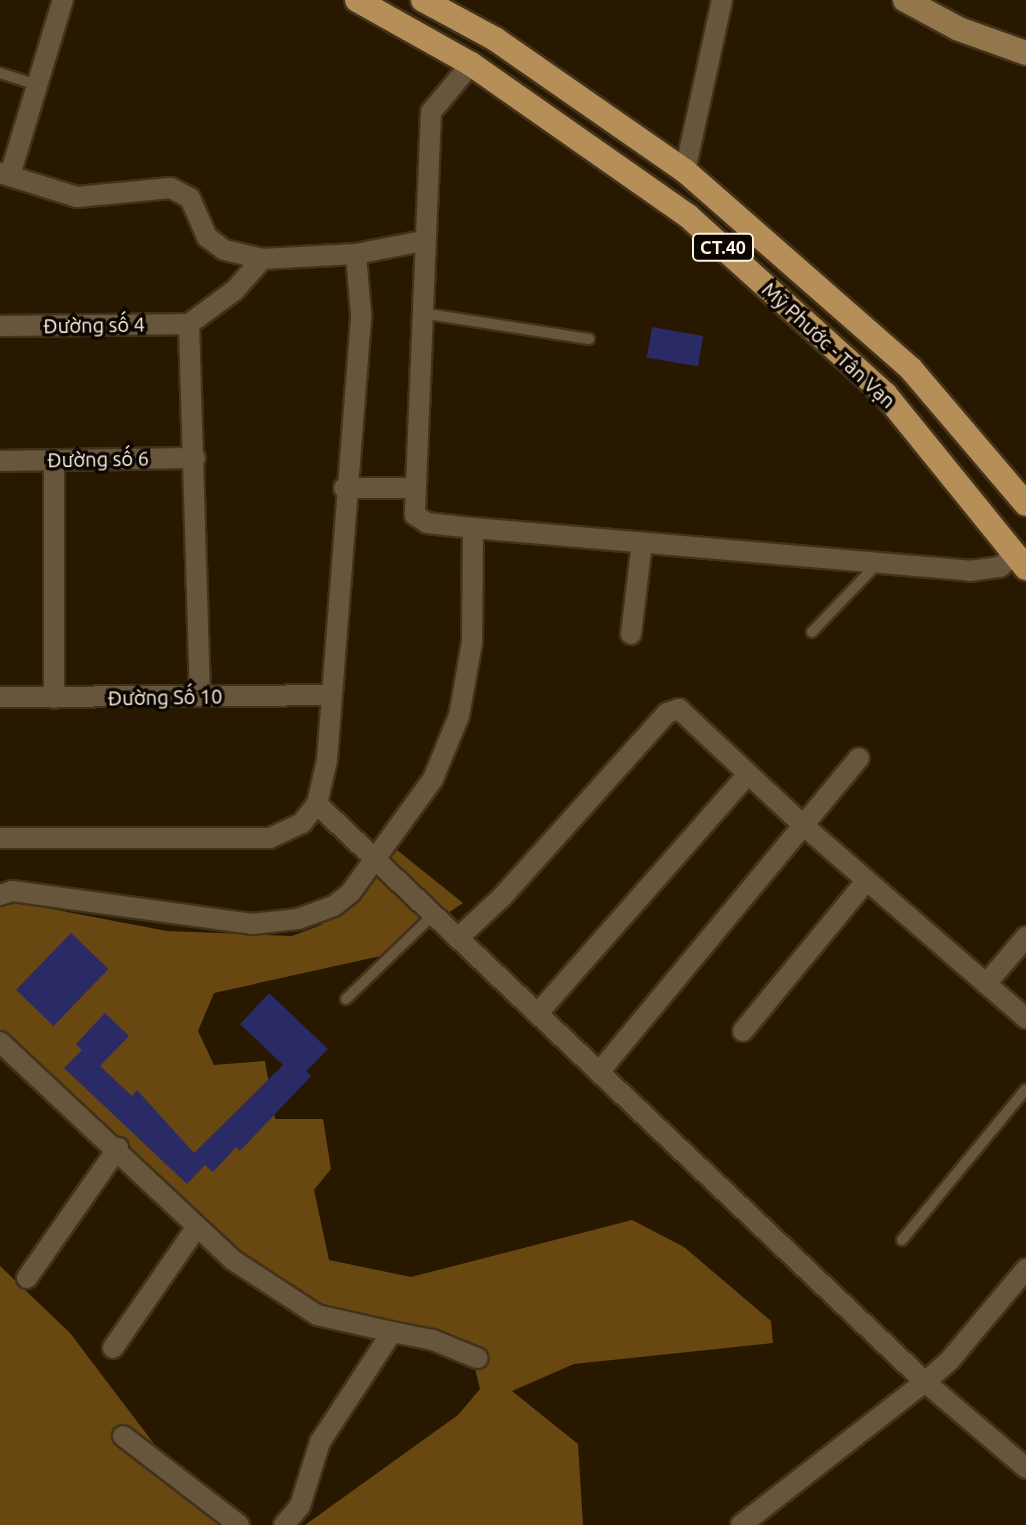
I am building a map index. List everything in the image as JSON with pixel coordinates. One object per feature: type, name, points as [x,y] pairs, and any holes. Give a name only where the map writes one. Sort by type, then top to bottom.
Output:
[{"type":"main road","name":"Mỹ Phước - Tân Vạn","points":[[357,0],[471,64],[688,216],[885,394],[1020,561]]},
{"type":"main road","name":"Mỹ Phước - Tân Vạn","points":[[423,0],[495,39],[685,171],[911,369],[1026,504]]},
{"type":"main road","points":[[905,0],[959,29],[1026,53]]},
{"type":"street","points":[[63,0],[5,174],[77,197],[171,188],[190,198],[207,237],[224,250],[262,259],[356,254],[423,241]]},
{"type":"street","points":[[685,171],[722,0]]},
{"type":"street","points":[[471,64],[431,112],[413,488],[415,515],[427,523],[473,528],[878,563],[987,571],[1020,561]]},
{"type":"street","points":[[0,838],[270,838],[302,823],[317,804],[330,695],[344,488],[361,314],[356,254]]},
{"type":"street","points":[[200,696],[189,324],[235,290],[262,259]]},
{"type":"street","name":"Đường số 4","points":[[0,326],[189,324]]},
{"type":"street","name":"Đường số 6","points":[[0,461],[195,458]]},
{"type":"street","points":[[54,460],[54,698]]},
{"type":"street","points":[[344,488],[413,488]]},
{"type":"street","points":[[0,895],[12,891],[252,924],[298,919],[334,906],[351,892],[374,856],[433,779],[459,716],[472,642],[473,528]]},
{"type":"street","points":[[631,634],[642,543]]},
{"type":"street","name":"Đường Số 10","points":[[0,697],[330,695]]},
{"type":"street","points":[[458,938],[502,897],[667,713],[679,709],[804,826],[1026,1018]]},
{"type":"street","points":[[600,1071],[859,758]]},
{"type":"street","points":[[539,1012],[747,775]]},
{"type":"street","points":[[317,804],[925,1382],[1026,1468]]},
{"type":"street","points":[[743,1031],[866,881]]},
{"type":"street","points":[[986,984],[1026,937]]},
{"type":"street","points":[[0,1042],[118,1148],[196,1228],[233,1260],[317,1315],[433,1340],[477,1358]]},
{"type":"street","points":[[27,1278],[118,1148]]},
{"type":"street","points":[[113,1348],[196,1228]]},
{"type":"street","points":[[741,1525],[950,1360],[1026,1269]]},
{"type":"street","points":[[284,1525],[300,1506],[320,1442],[392,1332]]},
{"type":"street","points":[[123,1436],[239,1525]]},
{"type":"lane","points":[[0,73],[34,84]]},
{"type":"lane","points":[[420,313],[589,339]]},
{"type":"lane","points":[[812,632],[878,563]]},
{"type":"lane","points":[[346,999],[434,914]]},
{"type":"lane","points":[[902,1240],[1026,1089]]},
{"type":"shaded area","points":[[397,850],[463,903],[385,955],[214,993],[198,1031],[214,1065],[265,1061],[275,1119],[323,1119],[331,1169],[314,1190],[329,1260],[411,1277],[632,1220],[684,1247],[771,1321],[773,1343],[574,1364],[512,1391],[578,1444],[583,1525],[305,1525],[458,1415],[480,1389],[470,1348],[308,1313],[0,1043],[0,906],[20,903],[167,931],[292,936],[321,925],[374,856]]},
{"type":"shaded area","points":[[0,1266],[70,1333],[161,1453],[230,1525],[0,1525]]},
{"type":"building","points":[[652,327],[703,336],[698,367],[647,358]]},
{"type":"building","points":[[71,933],[108,969],[54,1026],[16,990]]},
{"type":"building","points":[[269,993],[328,1049],[306,1071],[311,1076],[240,1151],[236,1147],[213,1172],[205,1165],[187,1184],[64,1068],[82,1050],[76,1044],[105,1013],[129,1036],[100,1066],[132,1096],[137,1090],[194,1153],[283,1065],[240,1024]]}]
